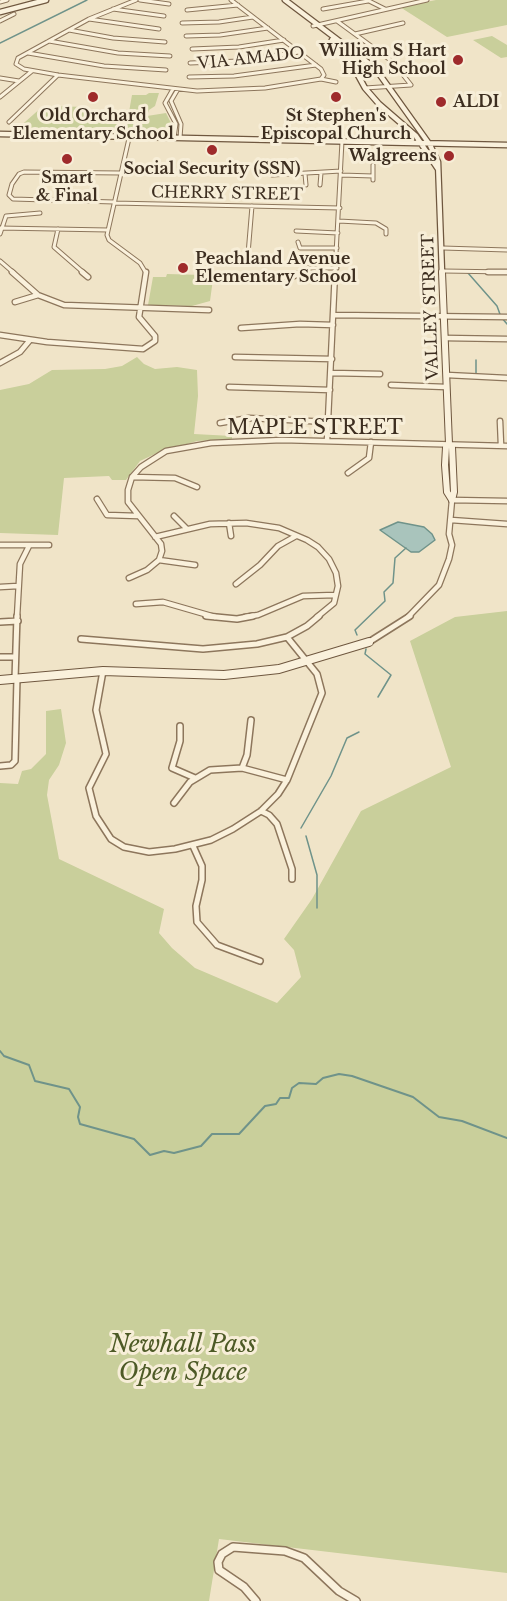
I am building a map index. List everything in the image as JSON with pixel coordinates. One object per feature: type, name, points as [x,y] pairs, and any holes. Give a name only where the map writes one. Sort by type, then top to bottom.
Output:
[{"type":"main road","points":[[0,11],[38,0]]},
{"type":"main road","points":[[0,11],[46,0]]},
{"type":"main road","points":[[279,0],[366,60],[390,87],[423,141]]},
{"type":"main road","points":[[285,0],[342,49],[365,88],[379,104],[423,141]]},
{"type":"main road","points":[[0,132],[423,141]]},
{"type":"main road","points":[[289,139],[507,143]]},
{"type":"main road","name":"VALLEY STREET","points":[[423,141],[438,169],[444,271],[446,387],[454,492],[452,500]]},
{"type":"main road","points":[[0,681],[103,670],[224,675],[279,669],[369,642]]},
{"type":"street","points":[[0,2],[6,0]]},
{"type":"street","points":[[169,4],[138,0],[111,9],[27,53],[16,60],[16,64],[32,71],[176,89],[234,90],[288,85],[321,78],[336,82]]},
{"type":"street","points":[[231,0],[316,65],[324,72],[321,78]]},
{"type":"street","points":[[323,9],[368,0],[385,9]]},
{"type":"street","points":[[316,25],[427,0]]},
{"type":"street","points":[[187,10],[238,5]]},
{"type":"street","points":[[111,9],[164,16]]},
{"type":"street","points":[[0,21],[14,14]]},
{"type":"street","points":[[182,23],[219,22],[253,17]]},
{"type":"street","points":[[89,19],[159,29]]},
{"type":"street","points":[[338,21],[393,62],[411,85],[365,88]]},
{"type":"street","points":[[355,34],[403,23]]},
{"type":"street","points":[[186,36],[220,35],[268,28]]},
{"type":"street","points":[[69,30],[113,38],[165,42]]},
{"type":"street","points":[[192,49],[284,40]]},
{"type":"street","points":[[49,41],[118,53],[170,56]]},
{"type":"street","points":[[190,63],[239,61],[299,52]]},
{"type":"street","points":[[27,53],[104,66],[166,70]]},
{"type":"street","name":"VIA AMADO","points":[[189,77],[234,76],[316,65]]},
{"type":"street","points":[[0,97],[32,71]]},
{"type":"street","points":[[9,122],[58,75]]},
{"type":"street","points":[[0,78],[19,81]]},
{"type":"street","points":[[176,89],[165,103],[176,124],[177,136]]},
{"type":"street","points":[[0,335],[30,340],[84,342],[132,350],[143,349],[152,344],[155,336],[141,321],[146,272],[140,263],[109,240],[108,230],[130,135]]},
{"type":"street","points":[[327,441],[342,141]]},
{"type":"street","points":[[272,175],[341,173],[373,178],[373,165]]},
{"type":"street","points":[[114,202],[13,199],[9,195],[12,184],[19,174],[27,171],[121,173]]},
{"type":"street","points":[[320,185],[321,173]]},
{"type":"street","points":[[305,174],[306,184]]},
{"type":"street","points":[[281,207],[282,198]]},
{"type":"street","name":"CHERRY STREET","points":[[114,202],[339,208]]},
{"type":"street","points":[[248,254],[252,206]]},
{"type":"street","points":[[0,234],[6,216],[40,213]]},
{"type":"street","points":[[339,221],[376,223],[386,229],[386,234]]},
{"type":"street","points":[[1,228],[108,230]]},
{"type":"street","points":[[58,229],[54,247],[59,254],[88,277]]},
{"type":"street","points":[[296,231],[338,232]]},
{"type":"street","points":[[298,242],[300,248],[337,248]]},
{"type":"street","points":[[443,248],[507,250]]},
{"type":"street","points":[[0,261],[38,295],[64,305],[209,310]]},
{"type":"street","points":[[280,277],[294,276],[308,268],[336,268]]},
{"type":"street","points":[[444,271],[507,272]]},
{"type":"street","points":[[471,271],[472,280]]},
{"type":"street","points":[[15,302],[38,295]]},
{"type":"street","points":[[334,315],[507,317]]},
{"type":"street","points":[[241,328],[333,324]]},
{"type":"street","points":[[445,338],[507,339]]},
{"type":"street","points":[[0,363],[20,352],[30,340]]},
{"type":"street","points":[[235,357],[332,359]]},
{"type":"street","points":[[331,373],[380,374]]},
{"type":"street","points":[[447,375],[501,375],[507,378]]},
{"type":"street","points":[[390,385],[446,387]]},
{"type":"street","points":[[229,387],[330,390]]},
{"type":"street","points":[[220,423],[249,418],[328,422]]},
{"type":"street","points":[[500,421],[504,445]]},
{"type":"street","name":"MAPLE STREET","points":[[132,477],[153,458],[183,447],[238,441],[504,445]]},
{"type":"street","points":[[348,473],[369,458],[370,442]]},
{"type":"street","points":[[129,578],[147,570],[159,560],[162,551],[161,544],[128,502],[128,490],[132,477],[175,478],[197,487]]},
{"type":"street","points":[[97,499],[107,515],[138,516]]},
{"type":"street","points":[[369,642],[393,629],[413,614],[439,585],[449,560],[452,540],[448,534],[452,500],[507,501]]},
{"type":"street","points":[[174,516],[187,529]]},
{"type":"street","points":[[451,520],[507,524]]},
{"type":"street","points":[[81,639],[203,649],[257,644],[287,637],[307,626],[334,603],[338,586],[336,573],[328,559],[318,547],[279,528],[229,523],[187,529],[155,537]]},
{"type":"street","points":[[229,523],[231,536]]},
{"type":"street","points":[[236,584],[260,565],[278,546],[296,536]]},
{"type":"street","points":[[0,545],[49,545]]},
{"type":"street","points":[[0,766],[11,765],[15,761],[18,586],[20,564],[29,546]]},
{"type":"street","points":[[159,560],[195,565]]},
{"type":"street","points":[[0,586],[18,586]]},
{"type":"street","points":[[136,604],[163,602],[209,617],[237,619],[262,613],[303,596],[335,595]]},
{"type":"street","points":[[0,622],[18,621]]},
{"type":"street","points":[[103,670],[96,710],[106,754],[89,788],[99,823],[111,839],[132,850],[162,852],[194,846],[233,829],[261,811],[278,794],[287,780],[307,726],[321,697],[320,680],[287,637]]},
{"type":"street","points":[[0,657],[15,657]]},
{"type":"street","points":[[242,768],[247,755],[250,720]]},
{"type":"street","points":[[180,726],[180,741],[172,768],[195,778]]},
{"type":"street","points":[[174,803],[195,778],[210,770],[242,768],[287,780]]},
{"type":"street","points":[[261,811],[269,815],[277,824],[292,868],[292,879]]},
{"type":"street","points":[[194,846],[202,866],[202,880],[196,906],[197,922],[217,945],[260,961]]},
{"type":"street","points":[[256,1601],[244,1587],[219,1570],[218,1562],[222,1554],[233,1547],[285,1551],[304,1558],[339,1591],[356,1601]]},
{"type":"green space","points":[[436,0],[507,0],[507,25],[447,37],[400,7]]},
{"type":"green space","points":[[492,36],[507,45],[507,57],[501,58],[473,40]]},
{"type":"green space","points":[[159,93],[155,106],[149,110],[147,116],[166,113],[172,125],[172,132],[16,130],[43,106],[89,107],[89,112],[129,112],[132,95]]},
{"type":"green space","points":[[167,274],[203,275],[202,279],[213,279],[210,301],[192,306],[148,305],[153,277],[166,277]]},
{"type":"green space","points":[[137,357],[144,364],[155,369],[177,367],[197,370],[198,396],[194,434],[232,436],[232,439],[197,441],[157,453],[140,461],[126,480],[112,480],[109,476],[64,478],[58,535],[0,533],[0,390],[29,384],[52,370],[105,369],[122,366]]},
{"type":"green space","name":"Newhall Pass Open Space","points":[[507,611],[507,1573],[219,1539],[209,1601],[0,1601],[0,783],[18,784],[22,771],[31,769],[46,754],[46,711],[61,709],[66,743],[59,765],[49,780],[47,795],[59,859],[164,909],[159,933],[195,968],[277,1003],[301,977],[294,950],[284,939],[312,899],[361,811],[451,767],[410,641],[455,617]]},
{"type":"water","points":[[398,522],[424,527],[435,540],[419,552],[411,552],[380,530]]},
{"type":"waterway","points":[[0,43],[87,0]]},
{"type":"waterway","points":[[468,273],[497,306],[501,317],[507,324]]},
{"type":"waterway","points":[[476,360],[476,373]]},
{"type":"waterway","points":[[357,635],[355,630],[385,601],[384,592],[393,583],[395,558],[406,548]]},
{"type":"waterway","points":[[366,649],[365,654],[391,675],[378,697]]},
{"type":"waterway","points":[[301,828],[331,776],[347,738],[359,732]]},
{"type":"waterway","points":[[306,836],[317,875],[317,908]]},
{"type":"waterway","points":[[0,1051],[4,1056],[29,1065],[35,1081],[69,1089],[80,1107],[78,1117],[80,1124],[134,1139],[150,1155],[164,1151],[174,1153],[201,1146],[212,1134],[239,1134],[265,1106],[276,1104],[280,1098],[289,1098],[292,1088],[299,1083],[316,1084],[323,1078],[339,1074],[352,1076],[413,1097],[439,1117],[462,1121],[507,1138]]},
{"type":"place","name":"William S Hart High School","points":[[458,60]]},
{"type":"place","name":"Old Orchard Elementary School","points":[[93,97]]},
{"type":"place","name":"St Stephen's Episcopal Church","points":[[336,97]]},
{"type":"place","name":"ALDI","points":[[441,102]]},
{"type":"place","name":"Social Security (SSN)","points":[[212,150]]},
{"type":"place","name":"Walgreens","points":[[449,156]]},
{"type":"place","name":"Smart & Final","points":[[67,159]]},
{"type":"place","name":"Peachland Avenue Elementary School","points":[[183,268]]}]
